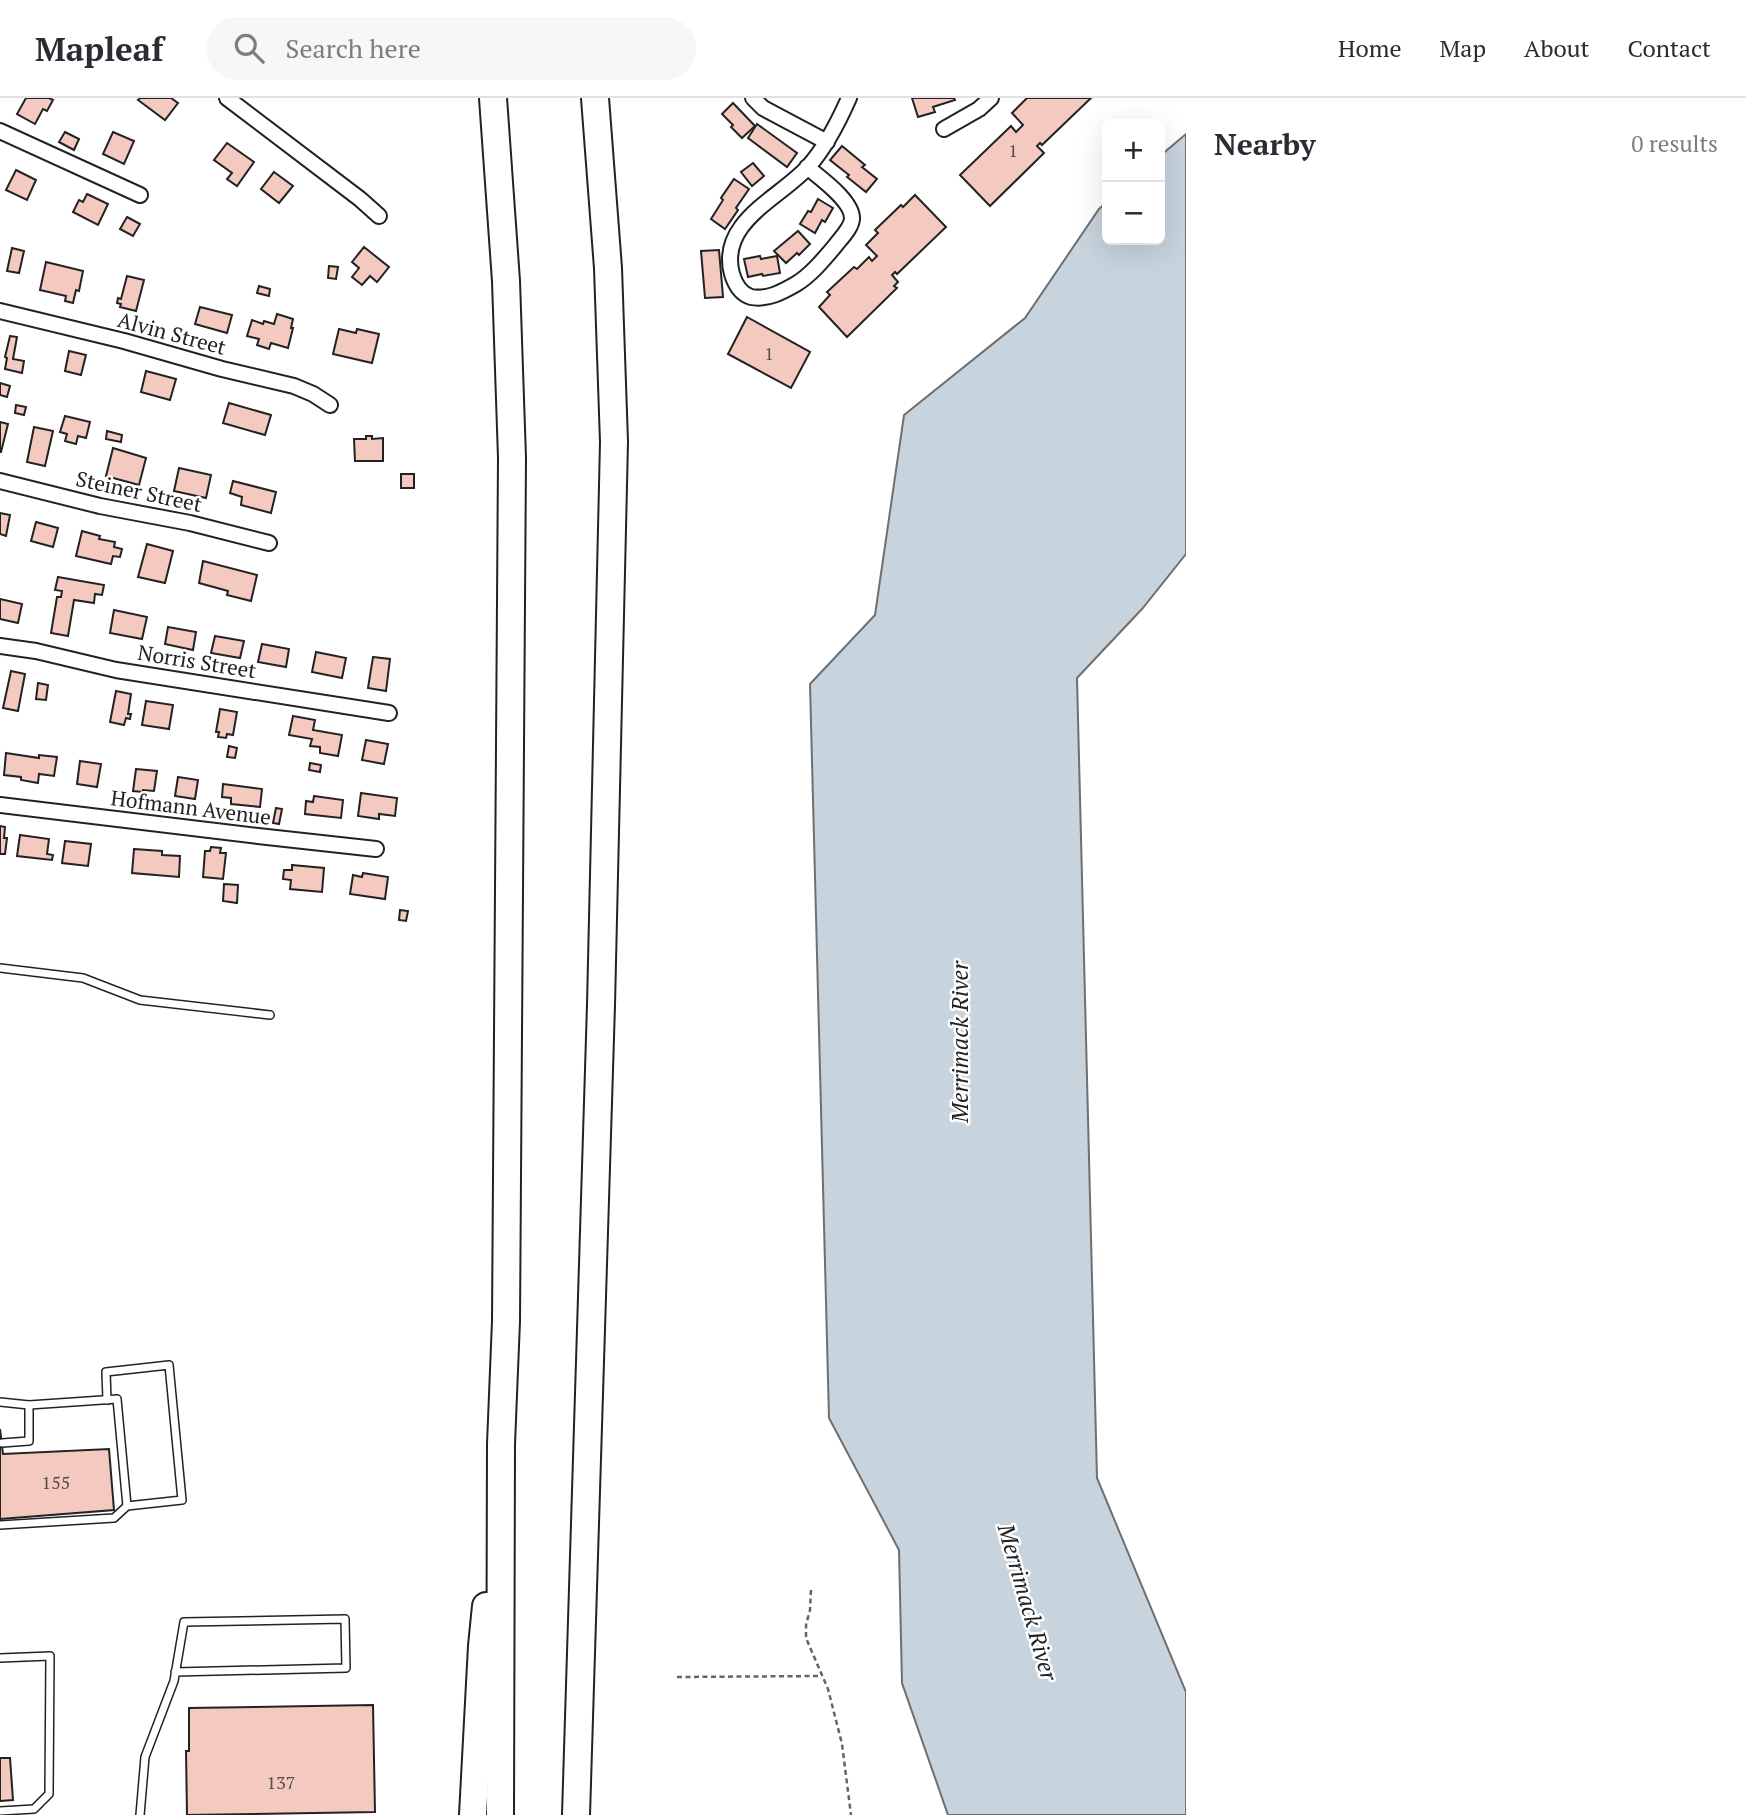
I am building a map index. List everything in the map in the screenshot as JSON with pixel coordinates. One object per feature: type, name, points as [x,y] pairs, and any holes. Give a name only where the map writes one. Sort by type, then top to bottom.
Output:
[{"type":"highway","points":[[494,98],[506,281],[512,458],[506,1294],[501,1444],[500,1815]]},
{"type":"highway","points":[[576,1815],[601,1019],[614,442],[607,268],[595,98]]},
{"type":"highway","points":[[473,1815],[482,1646],[501,1444]]},
{"type":"street","points":[[227,98],[379,216]]},
{"type":"street","points":[[753,98],[762,108],[827,142]]},
{"type":"street","points":[[807,167],[830,185],[847,205],[852,219],[847,230],[829,254],[802,280],[781,293],[762,298],[747,296],[735,284],[730,265],[731,248],[739,232],[751,215],[807,167],[827,142],[849,98]]},
{"type":"street","points":[[944,129],[979,109],[991,98]]},
{"type":"street","points":[[0,131],[140,195]]},
{"type":"street","name":"Alvin Street","points":[[0,312],[124,341],[294,386],[330,405]]},
{"type":"street","name":"Steiner Street","points":[[0,481],[268,543]]},
{"type":"street","name":"Norris Street","points":[[0,646],[36,651],[116,670],[389,713]]},
{"type":"street","name":"Hofmann Avenue","points":[[0,805],[376,849]]},
{"type":"lane","points":[[0,968],[83,978],[140,1000],[270,1015]]},
{"type":"lane","points":[[0,1525],[114,1518],[127,1506],[182,1500],[169,1364],[106,1372],[107,1400]]},
{"type":"lane","points":[[0,1402],[29,1405],[117,1399],[127,1506]]},
{"type":"lane","points":[[2,1443],[29,1441],[29,1405]]},
{"type":"lane","points":[[140,1815],[145,1757],[174,1681],[184,1622],[345,1619],[346,1668],[176,1672]]},
{"type":"lane","points":[[0,1658],[50,1656],[49,1794],[34,1809],[0,1811]]},
{"type":"path","points":[[811,1590],[806,1638],[828,1689],[842,1744],[851,1815]]},
{"type":"path","points":[[677,1677],[822,1676]]},
{"type":"water","name":"Merrimack River","points":[[1186,134],[1186,554],[1142,609],[1077,678],[1097,1478],[1186,1692],[1186,1815],[948,1815],[902,1683],[899,1550],[829,1418],[810,684],[875,615],[904,415],[1025,318],[1102,206],[1102,245],[1165,245],[1165,152]]},
{"type":"building","points":[[26,98],[53,100],[47,111],[43,109],[35,124],[17,114]]},
{"type":"building","points":[[171,98],[178,103],[165,120],[138,100]]},
{"type":"building","points":[[912,98],[955,100],[933,107],[935,112],[918,117]]},
{"type":"building","points":[[1027,98],[1091,98],[1042,145],[1040,143],[1037,146],[1044,153],[990,206],[960,175],[1011,126],[1016,132],[1023,125],[1012,113]]},
{"type":"building","points":[[733,103],[755,126],[742,138],[722,114]]},
{"type":"building","points":[[757,124],[797,153],[787,167],[748,138]]},
{"type":"building","points":[[65,132],[79,139],[74,150],[59,142]]},
{"type":"building","points":[[113,132],[134,141],[124,164],[103,154]]},
{"type":"building","points":[[227,143],[254,162],[237,186],[227,179],[232,173],[214,160]]},
{"type":"building","points":[[842,146],[877,179],[866,192],[830,160]]},
{"type":"building","points":[[753,163],[764,176],[752,186],[741,172]]},
{"type":"building","points":[[16,170],[36,180],[27,200],[6,190]]},
{"type":"building","points":[[274,172],[293,186],[279,203],[261,189]]},
{"type":"building","points":[[734,179],[749,189],[725,229],[711,219]]},
{"type":"building","points":[[87,194],[108,204],[98,225],[73,212],[79,200],[83,202]]},
{"type":"building","points":[[915,195],[946,227],[897,274],[895,272],[892,275],[898,282],[894,286],[897,288],[847,337],[819,307],[830,295],[827,292],[854,267],[857,269],[869,257],[872,261],[877,256],[866,245],[878,233],[875,230]]},
{"type":"building","points":[[818,199],[833,208],[815,233],[800,224]]},
{"type":"building","points":[[127,217],[140,224],[133,236],[120,229]]},
{"type":"building","points":[[798,231],[810,244],[786,263],[774,251]]},
{"type":"building","points":[[364,247],[389,267],[377,282],[370,276],[362,285],[352,277],[359,268],[352,262]]},
{"type":"building","points":[[12,248],[24,251],[19,273],[7,271]]},
{"type":"building","points":[[719,250],[723,297],[705,298],[701,251]]},
{"type":"building","points":[[760,256],[761,259],[777,256],[780,273],[748,277],[744,259]]},
{"type":"building","points":[[46,262],[83,271],[79,291],[76,290],[73,303],[65,301],[66,296],[40,290]]},
{"type":"building","points":[[329,266],[338,267],[336,279],[328,278]]},
{"type":"building","points":[[127,276],[144,280],[136,311],[120,307],[121,304],[117,303],[118,298],[121,299]]},
{"type":"building","points":[[259,286],[270,289],[269,296],[257,293]]},
{"type":"building","points":[[200,307],[232,315],[227,333],[195,324]]},
{"type":"building","points":[[277,314],[293,319],[288,348],[271,343],[269,349],[257,345],[259,339],[247,336],[252,320],[274,324]]},
{"type":"building","points":[[747,317],[810,352],[791,388],[728,354]]},
{"type":"building","points":[[339,329],[356,333],[357,329],[379,334],[372,363],[333,354]]},
{"type":"building","points":[[10,336],[17,337],[13,359],[24,361],[22,373],[5,369]]},
{"type":"building","points":[[69,351],[86,355],[81,375],[65,371]]},
{"type":"building","points":[[146,371],[176,379],[170,400],[141,392]]},
{"type":"building","points":[[0,383],[10,386],[7,397],[0,395]]},
{"type":"building","points":[[229,403],[271,415],[265,435],[223,423]]},
{"type":"building","points":[[16,405],[26,407],[24,415],[15,413]]},
{"type":"building","points":[[65,416],[90,422],[86,438],[78,436],[76,444],[65,441],[67,434],[60,432]]},
{"type":"building","points":[[0,422],[8,424],[1,452],[0,452]]},
{"type":"building","points":[[34,427],[53,431],[45,466],[27,462]]},
{"type":"building","points":[[107,431],[122,435],[121,442],[106,439]]},
{"type":"building","points":[[366,436],[372,436],[372,439],[383,438],[383,461],[355,461],[354,439],[366,439]]},
{"type":"building","points":[[113,448],[146,458],[139,485],[106,476]]},
{"type":"building","points":[[179,468],[211,475],[206,498],[174,491]]},
{"type":"building","points":[[401,474],[414,474],[414,488],[401,488]]},
{"type":"building","points":[[233,481],[276,492],[271,513],[241,505],[242,497],[230,493]]},
{"type":"building","points":[[0,513],[10,515],[6,536],[0,534]]},
{"type":"building","points":[[36,522],[58,528],[53,547],[31,541]]},
{"type":"building","points":[[82,531],[100,536],[99,539],[115,542],[114,547],[122,549],[120,557],[113,556],[111,564],[76,556]]},
{"type":"building","points":[[147,544],[173,551],[165,583],[138,577]]},
{"type":"building","points":[[203,561],[257,575],[251,601],[227,595],[228,591],[199,583]]},
{"type":"building","points":[[58,577],[104,585],[102,595],[95,594],[94,603],[74,600],[68,636],[51,633],[57,597],[61,597],[62,591],[55,590]]},
{"type":"building","points":[[0,599],[22,604],[18,623],[0,619]]},
{"type":"building","points":[[114,610],[147,617],[142,639],[110,633]]},
{"type":"building","points":[[168,627],[196,632],[193,650],[165,644]]},
{"type":"building","points":[[215,636],[244,641],[240,658],[211,653]]},
{"type":"building","points":[[262,644],[289,649],[286,667],[258,662]]},
{"type":"building","points":[[316,652],[346,658],[342,678],[312,672]]},
{"type":"building","points":[[373,657],[390,659],[386,691],[368,688]]},
{"type":"building","points":[[11,671],[25,674],[18,711],[3,708]]},
{"type":"building","points":[[38,683],[48,685],[46,700],[36,699]]},
{"type":"building","points":[[116,691],[131,694],[128,714],[131,714],[130,719],[126,718],[124,725],[110,722]]},
{"type":"building","points":[[146,701],[173,705],[169,729],[142,725]]},
{"type":"building","points":[[220,709],[237,712],[233,735],[227,734],[226,738],[218,737],[219,732],[216,732]]},
{"type":"building","points":[[293,716],[315,720],[313,730],[342,735],[338,756],[320,753],[320,747],[310,746],[312,739],[289,735]]},
{"type":"building","points":[[366,740],[388,744],[384,764],[362,760]]},
{"type":"building","points":[[229,746],[237,748],[235,758],[227,757]]},
{"type":"building","points":[[6,753],[39,758],[39,755],[57,757],[54,776],[39,774],[38,783],[4,775]]},
{"type":"building","points":[[80,761],[101,764],[97,787],[77,784]]},
{"type":"building","points":[[310,763],[321,765],[320,772],[309,770]]},
{"type":"building","points":[[136,769],[157,771],[154,791],[133,791]]},
{"type":"building","points":[[178,777],[198,780],[195,799],[175,796]]},
{"type":"building","points":[[223,784],[262,789],[260,807],[231,804],[231,798],[222,797]]},
{"type":"building","points":[[361,793],[397,798],[395,816],[379,814],[379,819],[358,816]]},
{"type":"building","points":[[314,796],[343,800],[341,818],[305,814],[306,801],[313,802]]},
{"type":"building","points":[[276,808],[282,809],[279,824],[273,823]]},
{"type":"building","points":[[0,826],[5,827],[4,838],[7,838],[5,854],[0,854]]},
{"type":"building","points":[[20,835],[49,839],[47,854],[53,855],[52,860],[17,856]]},
{"type":"building","points":[[65,841],[91,844],[88,866],[62,863]]},
{"type":"building","points":[[211,847],[221,848],[220,853],[226,853],[223,879],[203,877],[205,851],[210,851]]},
{"type":"building","points":[[134,849],[162,851],[162,855],[180,856],[179,877],[132,873]]},
{"type":"building","points":[[292,865],[324,868],[322,892],[290,889],[291,880],[283,879],[284,870],[292,870]]},
{"type":"building","points":[[363,873],[388,877],[385,899],[350,894],[353,875],[362,877]]},
{"type":"building","points":[[224,884],[238,885],[237,903],[223,901]]},
{"type":"building","points":[[400,910],[408,911],[406,921],[399,920]]},
{"type":"building","points":[[0,1429],[3,1454],[109,1449],[114,1510],[0,1519]]},
{"type":"building","points":[[373,1705],[375,1812],[187,1815],[186,1751],[189,1751],[189,1708]]},
{"type":"building","points":[[0,1758],[10,1758],[13,1800],[0,1801]]}]
